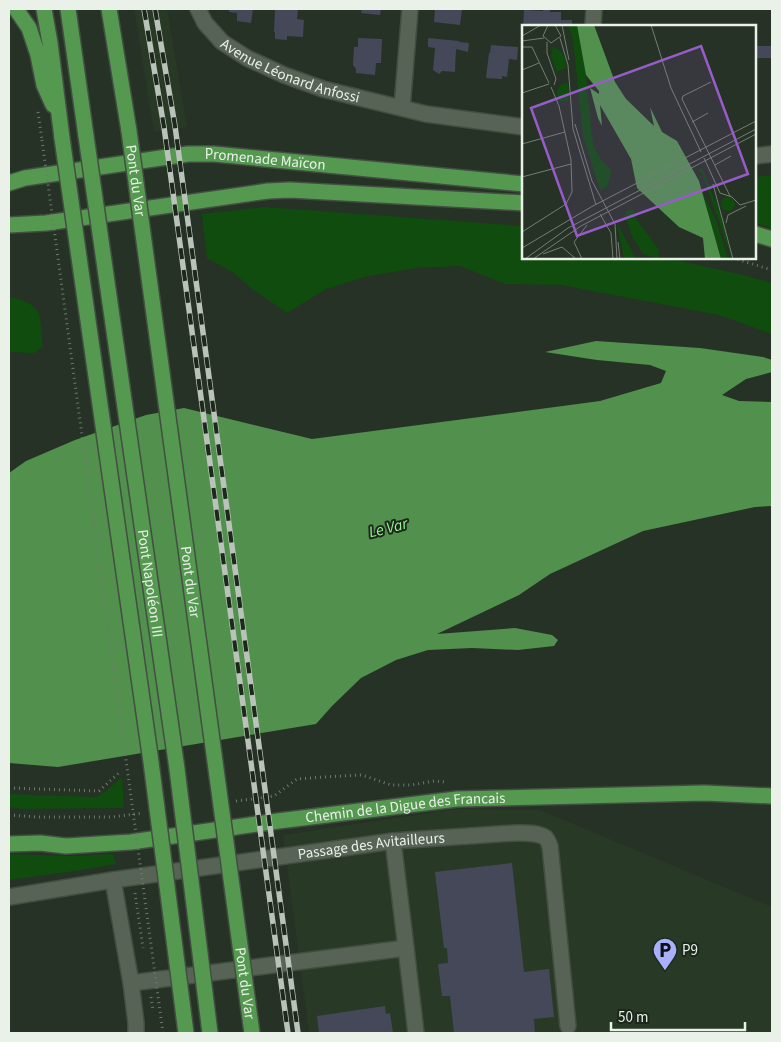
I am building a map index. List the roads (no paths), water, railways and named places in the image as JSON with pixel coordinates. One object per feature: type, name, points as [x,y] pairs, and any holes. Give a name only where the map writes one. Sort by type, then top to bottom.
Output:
[{"type":"main road","points":[[16,9],[29,28],[38,55],[44,85],[59,120]]},
{"type":"main road","points":[[44,9],[59,120]]},
{"type":"main road","name":"Pont Napoléon III","points":[[68,9],[177,770],[210,1033]]},
{"type":"main road","name":"Pont du Var","points":[[108,9],[129,131],[252,1033]]},
{"type":"main road","name":"Pont Napoléon III","points":[[59,120],[152,772],[186,1033]]},
{"type":"main road","name":"Promenade Maïcon","points":[[9,183],[25,178],[188,154],[214,154],[522,184]]},
{"type":"main road","name":"Promenade Maïcon","points":[[9,225],[46,223],[268,191],[290,190],[522,203]]},
{"type":"main road","points":[[756,234],[772,239]]},
{"type":"main road","name":"Chemin de la Digue des Francais","points":[[9,844],[40,843],[66,846],[131,842],[278,821],[456,799],[705,793],[772,796]]},
{"type":"main road","name":"Chemin de la Digue des Francais","points":[[9,834],[40,843]]},
{"type":"street","name":"Avenue Léonard Anfossi","points":[[198,9],[205,23],[222,42],[247,58],[323,89],[426,114],[522,127]]},
{"type":"street","points":[[402,108],[410,9]]},
{"type":"street","points":[[593,25],[594,9]]},
{"type":"street","points":[[756,156],[772,154]]},
{"type":"street","points":[[9,177],[25,178]]},
{"type":"street","name":"Passage des Avitailleurs","points":[[9,897],[113,880],[392,841],[532,833],[547,839],[550,846],[568,1026]]},
{"type":"street","points":[[392,841],[416,1033]]},
{"type":"street","points":[[113,880],[131,983],[136,1033]]},
{"type":"street","points":[[131,983],[406,948]]},
{"type":"water","name":"Le Var","points":[[596,341],[700,348],[772,360],[772,372],[746,379],[722,395],[739,401],[772,402],[772,506],[755,507],[643,531],[550,574],[519,595],[437,634],[515,628],[552,635],[558,640],[554,646],[518,650],[472,648],[428,650],[396,660],[361,678],[316,724],[58,767],[9,763],[9,473],[26,461],[75,440],[146,415],[184,408],[312,439],[600,401],[661,383],[666,371],[650,365],[597,360],[545,352]]},
{"type":"railway","points":[[144,9],[164,127],[288,1033]]},
{"type":"railway","points":[[155,9],[175,126],[298,1033]]},
{"type":"place","name":"P9","points":[[665,971]]}]
